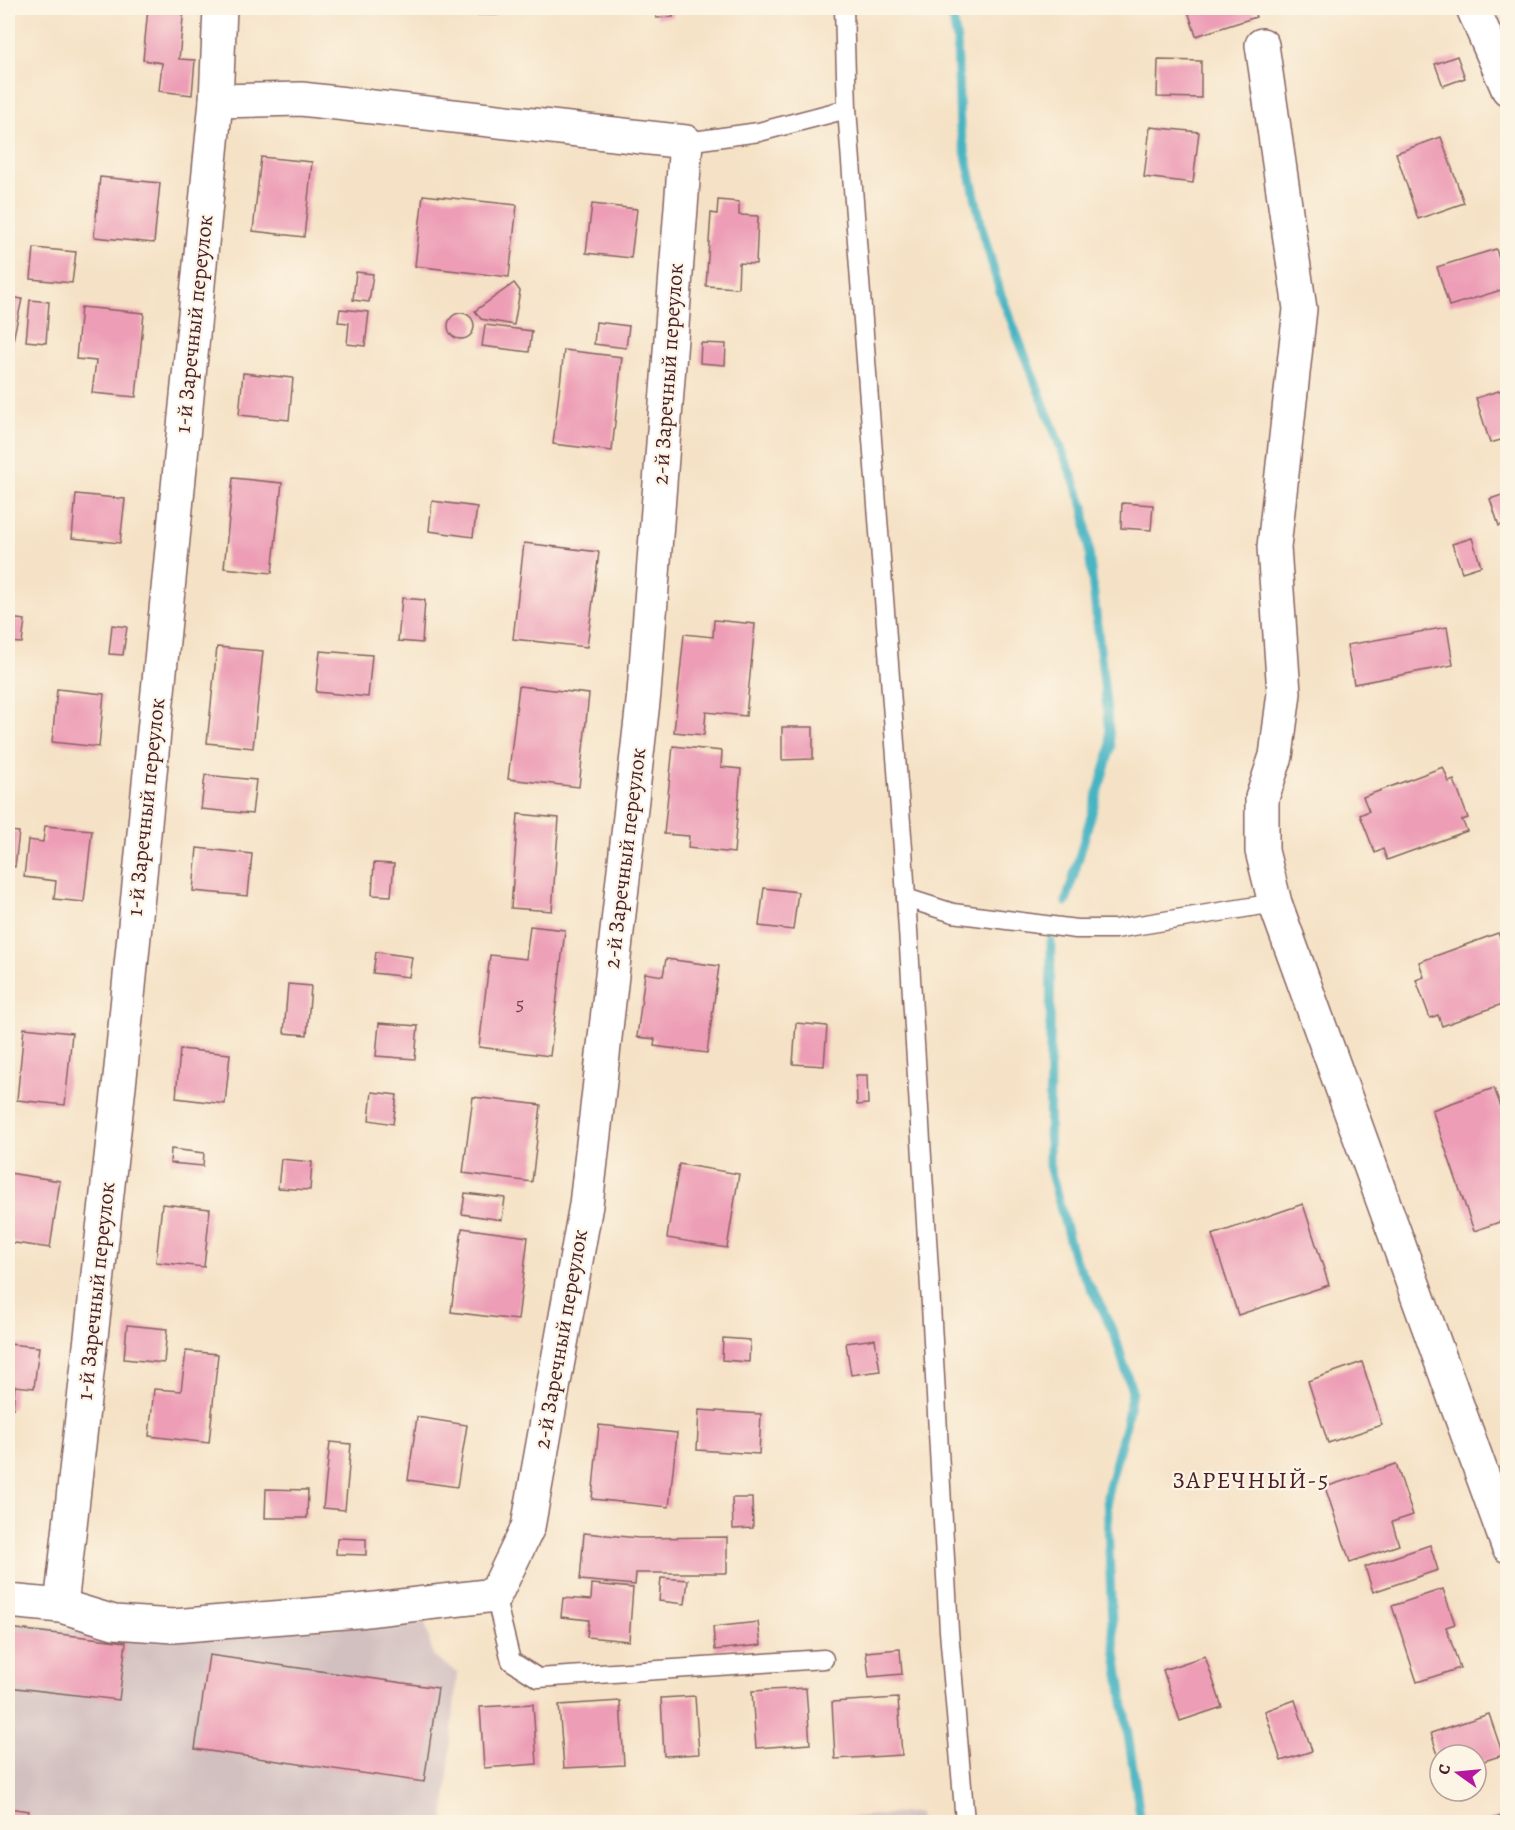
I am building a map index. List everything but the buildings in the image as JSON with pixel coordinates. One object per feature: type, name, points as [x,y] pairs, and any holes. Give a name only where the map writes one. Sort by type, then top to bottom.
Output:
[{"type":"street","name":"1-й Заречный переулок","points":[[61,1606],[121,1068],[216,101],[220,8]]},
{"type":"street","points":[[1473,8],[1508,89]]},
{"type":"street","points":[[1262,45],[1300,309],[1274,547],[1284,693],[1276,756],[1262,798],[1262,851],[1275,903],[1508,1546]]},
{"type":"street","points":[[216,101],[301,99],[686,142]]},
{"type":"street","name":"2-й Заречный переулок","points":[[495,1595],[528,1527],[585,1205],[644,693],[686,142]]},
{"type":"street","points":[[8,1601],[61,1606],[114,1622],[173,1626],[358,1611],[495,1595]]},
{"type":"lane","points":[[844,8],[847,109],[906,898],[949,1631],[965,1822]]},
{"type":"lane","points":[[686,142],[759,132],[847,109]]},
{"type":"lane","points":[[906,898],[953,913],[1076,929],[1115,929],[1275,903]]},
{"type":"lane","points":[[495,1595],[511,1661],[538,1678],[824,1659]]},
{"type":"shaded area","points":[[425,1621],[433,1656],[457,1673],[444,1822],[8,1822],[8,1622],[155,1641]]},
{"type":"shaded area","points":[[919,1812],[920,1822],[766,1822],[823,1819]]},
{"type":"waterway","points":[[951,8],[957,41],[960,128],[982,228],[1000,292],[1084,507],[1111,747],[1066,902]]},
{"type":"waterway","points":[[1051,941],[1049,1165],[1074,1258],[1103,1310],[1116,1339],[1132,1391],[1126,1424],[1107,1495],[1112,1626],[1141,1822]]},
{"type":"district","name":"ЗАРЕЧНЫЙ-5","points":[[1251,1480]]}]
